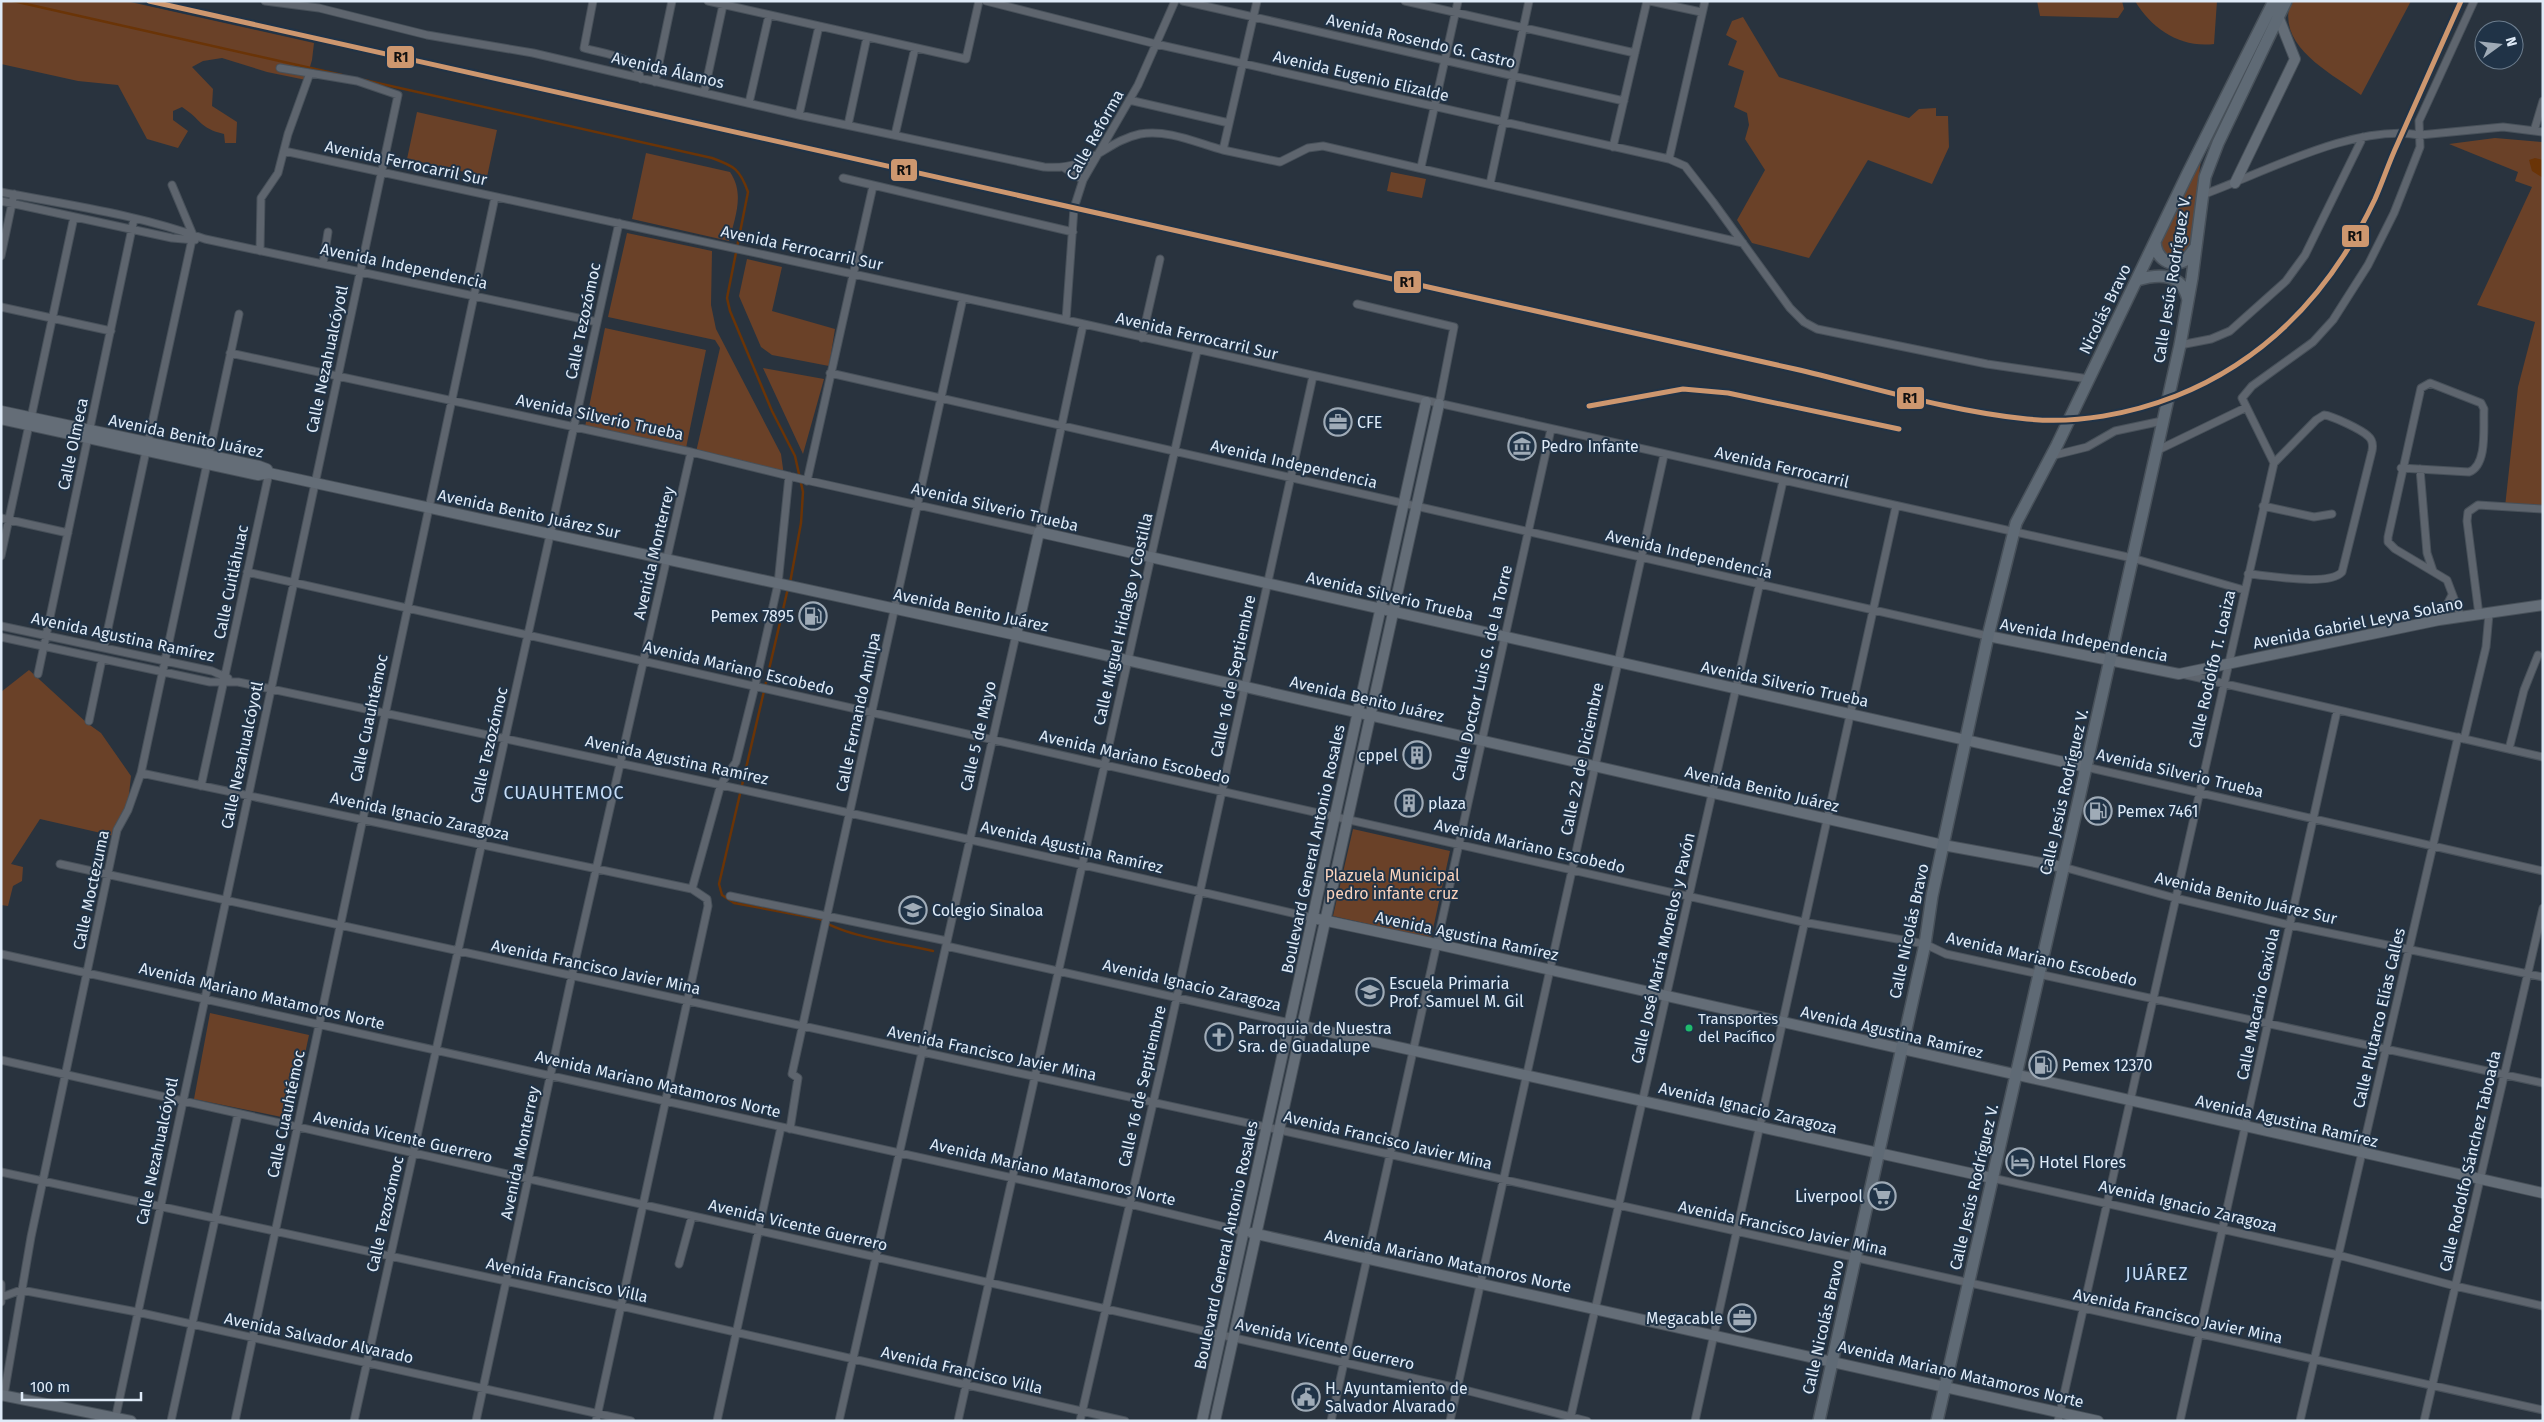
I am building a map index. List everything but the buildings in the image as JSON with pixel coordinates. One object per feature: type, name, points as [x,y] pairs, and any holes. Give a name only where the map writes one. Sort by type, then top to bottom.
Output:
[{"type":"main road","points":[[2258,48],[2274,1]]},
{"type":"main road","points":[[2258,48],[2286,1]]},
{"type":"main road","name":"Calle Jesús Rodríguez V.","points":[[1937,1421],[2180,345],[2188,302],[2202,195],[2209,167],[2258,48]]},
{"type":"main road","name":"Nicolás Bravo","points":[[2051,456],[2187,175],[2258,48]]},
{"type":"main road","points":[[2155,242],[2158,255],[2162,260],[2172,263],[2186,260],[2195,248]]},
{"type":"main road","points":[[2137,280],[2160,275],[2174,279],[2183,287],[2188,302]]},
{"type":"main road","name":"Calle Nicolás Bravo","points":[[1819,1421],[1925,944],[1943,845],[2012,532],[2051,456]]},
{"type":"street","points":[[593,1],[584,48],[627,60],[637,70],[641,79]]},
{"type":"street","points":[[655,82],[672,1]]},
{"type":"street","points":[[712,2],[966,60],[979,1]]},
{"type":"street","name":"Avenida Eugenio Elizalde","points":[[986,1],[1156,44],[1669,159],[1683,164],[1790,308],[1804,322],[1830,334],[1988,364],[2089,379]]},
{"type":"street","name":"Calle Reforma","points":[[1066,320],[1074,208],[1083,180],[1130,100],[1175,1]]},
{"type":"street","name":"Avenida Rosendo G. Castro","points":[[1183,1],[1624,101]]},
{"type":"street","points":[[1223,150],[1257,1]]},
{"type":"street","points":[[1405,1],[1635,53]]},
{"type":"street","points":[[1421,167],[1458,1]]},
{"type":"street","points":[[1490,184],[1529,1]]},
{"type":"street","points":[[1613,147],[1648,1],[1701,12]]},
{"type":"street","points":[[1669,159],[1705,1]]},
{"type":"street","points":[[2248,574],[2321,580],[2335,578],[2342,572],[2372,451],[2370,439],[2333,417],[2324,415],[2316,420],[2274,463],[2266,444],[2245,408],[2242,398],[2252,386],[2313,342],[2333,320],[2348,299],[2368,265],[2394,213],[2420,147],[2419,121],[2474,1]]},
{"type":"street","name":"Avenida Álamos","points":[[273,2],[319,8],[427,35],[533,53],[799,115],[1044,167],[1063,167],[1090,160],[1126,138],[1156,133],[1280,162],[1308,148],[1323,146],[1421,167],[1743,243]]},
{"type":"street","points":[[704,93],[723,5]]},
{"type":"street","points":[[749,103],[769,15]]},
{"type":"street","points":[[2235,183],[2295,60],[2278,16]]},
{"type":"street","points":[[799,115],[819,26]]},
{"type":"street","points":[[848,125],[867,37]]},
{"type":"street","points":[[895,135],[915,48]]},
{"type":"street","points":[[260,251],[261,198],[278,173],[303,88],[310,73],[280,68]]},
{"type":"street","name":"Calle Nezahualcóyotl","points":[[115,1419],[398,95],[357,81],[310,73]]},
{"type":"street","points":[[1130,100],[1229,123]]},
{"type":"street","points":[[2534,131],[2543,101]]},
{"type":"street","points":[[2202,195],[2331,144],[2363,137],[2407,132],[2420,135],[2503,127],[2543,132]]},
{"type":"street","points":[[2180,345],[2211,339],[2230,331],[2286,281],[2305,255],[2363,137]]},
{"type":"street","name":"Avenida Ferrocarril Sur","points":[[284,151],[853,273],[1313,376]]},
{"type":"street","points":[[1063,167],[1083,180]]},
{"type":"street","points":[[843,178],[1073,232]]},
{"type":"street","points":[[104,647],[192,238],[172,185]]},
{"type":"street","points":[[807,481],[873,186]]},
{"type":"street","name":"Avenida Independencia","points":[[1,192],[134,219],[192,238]]},
{"type":"street","points":[[1,256],[14,194]]},
{"type":"street","name":"Calle Cuauhtémoc","points":[[235,1421],[406,608],[495,197]]},
{"type":"street","name":"Avenida Independencia","points":[[1,201],[132,230],[205,239],[597,322]]},
{"type":"street","points":[[1,556],[74,217]]},
{"type":"street","name":"Calle Olmeca","points":[[38,674],[134,219]]},
{"type":"street","name":"Calle Tezozómoc","points":[[354,1421],[619,223]]},
{"type":"street","points":[[323,264],[328,232]]},
{"type":"street","points":[[1142,338],[1160,259]]},
{"type":"street","name":"Calle Fernando Amilpa","points":[[790,1129],[798,1078],[792,1074],[964,298]]},
{"type":"street","points":[[1357,304],[1454,327],[1439,404]]},
{"type":"street","points":[[1,306],[111,331]]},
{"type":"street","name":"Calle Moctezuma","points":[[3,1395],[43,1180],[108,874],[118,830],[128,810],[141,773],[239,314]]},
{"type":"street","name":"Calle 5 de Mayo","points":[[839,1421],[971,839],[1083,325]]},
{"type":"street","name":"Calle Miguel Hidalgo y Costilla","points":[[958,1421],[1198,351]]},
{"type":"street","name":"Avenida Silverio Trueba","points":[[230,354],[691,452],[807,481],[1735,689],[1850,713],[1966,741],[2543,871]]},
{"type":"street","name":"Avenida Independencia","points":[[830,373],[1873,612],[2179,674],[2543,756]]},
{"type":"street","name":"Avenida Ferrocarril","points":[[1313,376],[2132,558],[2244,590]]},
{"type":"street","name":"Calle 16 de Septiembre","points":[[1080,1421],[1200,892],[1313,376]]},
{"type":"street","points":[[2402,468],[2469,472],[2476,468],[2481,455],[2484,409],[2481,403],[2430,383],[2423,385],[2420,391],[2402,468],[2388,532],[2388,542],[2395,550],[2447,580],[2461,617]]},
{"type":"street","name":"Boulevard General Antonio Rosales","points":[[1202,1421],[1246,1232],[1267,1127],[1426,402]]},
{"type":"street","name":"Boulevard General Antonio Rosales","points":[[1215,1421],[1439,404]]},
{"type":"street","points":[[2156,450],[2245,408]]},
{"type":"street","name":"Avenida Benito Juárez","points":[[1,412],[30,421],[208,459],[264,467],[269,473]]},
{"type":"street","name":"Avenida Benito Juárez","points":[[1,419],[30,421]]},
{"type":"street","points":[[2051,456],[2088,447],[2116,431],[2162,421]]},
{"type":"street","name":"Calle Doctor Luis G. de la Torre","points":[[1331,1421],[1551,429]]},
{"type":"street","name":"Avenida Monterrey","points":[[476,1421],[572,975],[691,452]]},
{"type":"street","name":"Calle 22 de Diciembre","points":[[1450,1421],[1664,455]]},
{"type":"street","name":"Calle Rodolfo T. Loaiza","points":[[2059,1416],[2227,664],[2274,463]]},
{"type":"street","points":[[2420,470],[2426,553],[2432,571]]},
{"type":"street","name":"Avenida Benito Juárez Sur","points":[[269,473],[780,585]]},
{"type":"street","name":"Calle Cuitláhuac","points":[[201,786],[269,473]]},
{"type":"street","points":[[597,1417],[708,906],[707,899],[692,889],[724,785],[736,762],[780,585],[789,476]]},
{"type":"street","name":"Calle José María Morelos y Pavón","points":[[1571,1419],[1783,481]]},
{"type":"street","name":"Calle Plutarco Elías Calles","points":[[2300,1421],[2433,846],[2486,647],[2484,614],[2466,521],[2468,512],[2478,505],[2543,509]]},
{"type":"street","points":[[1695,1421],[1761,1127],[1781,1022],[1896,506]]},
{"type":"street","points":[[2263,506],[2314,517],[2332,514]]},
{"type":"street","points":[[1,518],[68,533]]},
{"type":"street","name":"Avenida Mariano Escobedo","points":[[247,572],[1803,922],[1925,944],[1946,954],[2543,1083]]},
{"type":"street","name":"Avenida Benito Juárez","points":[[780,585],[1016,635],[1943,845]]},
{"type":"street","points":[[2439,620],[2452,595]]},
{"type":"street","name":"Avenida Gabriel Leyva Solano","points":[[2179,674],[2439,620],[2543,605]]},
{"type":"street","name":"Avenida Agustina Ramírez","points":[[1,626],[165,661],[224,679]]},
{"type":"street","name":"Avenida Agustina Ramírez","points":[[1,637],[163,671],[224,679],[850,812],[1326,921],[1436,944],[2543,1193]]},
{"type":"street","points":[[2508,749],[2524,690],[2538,655]]},
{"type":"street","points":[[89,721],[102,659]]},
{"type":"street","name":"Calle Macario Gaxiola","points":[[2180,1421],[2337,711]]},
{"type":"street","name":"Avenida Ignacio Zaragoza","points":[[141,773],[692,889]]},
{"type":"street","name":"Avenida Benito Juárez Sur","points":[[1943,845],[2063,867],[2175,898],[2290,925],[2543,978]]},
{"type":"street","name":"Avenida Francisco Javier Mina","points":[[60,864],[922,1051],[2543,1410]]},
{"type":"street","name":"Avenida Ignacio Zaragoza","points":[[730,896],[827,916],[1303,1026],[2338,1255],[2455,1286],[2543,1306]]},
{"type":"street","name":"Calle Rodolfo Sánchez Taboada","points":[[2424,1421],[2543,908]]},
{"type":"street","name":"Avenida Mariano Matamoros Norte","points":[[1,954],[1130,1204],[1246,1232],[1832,1360],[1945,1386],[2059,1416],[2098,1421]]},
{"type":"street","name":"Avenida Vicente Guerrero","points":[[1,1060],[1344,1362],[1457,1388],[1571,1419],[1587,1421]]},
{"type":"street","points":[[171,1421],[238,1114]]},
{"type":"street","points":[[717,1421],[781,1127]]},
{"type":"street","name":"Avenida Francisco Villa","points":[[1,1172],[621,1306],[1125,1421]]},
{"type":"street","points":[[679,1264],[692,1216]]},
{"type":"street","points":[[1,1284],[1,1302]]},
{"type":"street","name":"Avenida Salvador Alvarado","points":[[2,1296],[22,1290],[137,1312],[482,1388],[597,1417],[631,1421]]},
{"type":"street","points":[[3,1395],[131,1421]]},
{"type":"green space","points":[[1,1],[126,1],[314,43],[312,60],[306,80],[267,72],[222,58],[203,61],[192,67],[213,89],[212,106],[237,122],[236,143],[225,143],[224,134],[205,126],[182,107],[173,111],[173,120],[188,131],[178,148],[147,139],[118,85],[78,81],[1,64]]},
{"type":"green space","points":[[2037,1],[2122,1],[2124,9],[2118,18],[2040,16]]},
{"type":"green space","points":[[2135,1],[2217,1],[2214,44],[2190,43],[2179,40],[2159,28]]},
{"type":"green space","points":[[2291,1],[2411,1],[2361,95],[2321,67],[2298,45],[2291,32],[2288,17]]},
{"type":"green space","points":[[1743,17],[1779,77],[1909,118],[1919,109],[1936,108],[1936,116],[1948,116],[1949,147],[1932,184],[1868,160],[1809,258],[1752,243],[1737,220],[1765,170],[1745,139],[1749,125],[1747,113],[1734,107],[1744,71],[1728,65],[1737,41],[1726,35],[1732,21]]},
{"type":"green space","points":[[417,112],[497,130],[487,177],[407,159]]},
{"type":"green space","points":[[2495,138],[2543,142],[2543,508],[2505,507],[2518,387],[2535,322],[2477,305],[2532,187],[2515,181],[2518,172],[2449,144]]},
{"type":"green space","points":[[646,153],[730,172],[735,180],[738,197],[729,241],[632,219]]},
{"type":"green space","points":[[2201,159],[2190,248],[2185,256],[2174,259],[2164,254],[2161,241]]},
{"type":"green space","points":[[1391,172],[1426,179],[1422,198],[1387,191]]},
{"type":"green space","points":[[627,233],[712,251],[711,305],[716,329],[781,454],[784,476],[696,452],[720,348],[715,340],[608,317]]},
{"type":"green space","points":[[747,259],[782,267],[772,311],[835,329],[829,366],[772,355],[761,347],[739,296]]},
{"type":"green space","points":[[605,328],[706,350],[686,448],[585,427]]},
{"type":"green space","points":[[763,368],[824,379],[803,454]]},
{"type":"green space","points":[[29,670],[87,723],[101,733],[131,776],[128,803],[114,836],[40,819],[11,864],[23,867],[22,881],[13,886],[8,906],[1,905],[1,692]]},
{"type":"green space","name":"Plazuela Municipal pedro infante cruz","points":[[1353,829],[1450,851],[1431,938],[1333,916]]},
{"type":"green space","points":[[210,1013],[309,1035],[291,1119],[194,1099]]},
{"type":"shaded area","points":[[2535,158],[2543,160],[2543,178],[2532,171],[2529,160]]},
{"type":"waterway","points":[[13,1],[342,75]]},
{"type":"waterway","points":[[364,80],[712,158],[726,163],[739,173],[748,192],[727,298],[730,311],[772,411],[795,456],[803,492],[801,523],[790,583]]},
{"type":"waterway","points":[[788,588],[719,884],[722,895],[734,903],[820,919],[830,925],[858,935],[933,951]]},
{"type":"transit line","name":"R1","points":[[149,1],[1795,369],[1910,398],[1998,415],[2046,420],[2084,419],[2122,413],[2176,396],[2210,381],[2240,362],[2269,341],[2295,317],[2318,291],[2358,232],[2375,199],[2394,151],[2461,1]]},
{"type":"transit line","name":"R1","points":[[1589,406],[1683,389],[1728,393],[1899,429]]},
{"type":"place","name":"CFE","points":[[1338,422]]},
{"type":"place","name":"Pedro Infante","points":[[1522,446]]},
{"type":"place","name":"Pemex 7895","points":[[813,616]]},
{"type":"place","name":"cppel","points":[[1417,755]]},
{"type":"place","name":"plaza","points":[[1409,803]]},
{"type":"place","name":"Pemex 7461","points":[[2098,811]]},
{"type":"place","name":"Colegio Sinaloa","points":[[913,910]]},
{"type":"place","name":"Escuela Primaria Prof. Samuel M. Gil","points":[[1370,992]]},
{"type":"place","name":"Transportes del Pacífico","points":[[1689,1028]]},
{"type":"place","name":"Parroquia de Nuestra Sra. de Guadalupe","points":[[1219,1037]]},
{"type":"place","name":"Pemex 12370","points":[[2043,1065]]},
{"type":"place","name":"Hotel Flores","points":[[2020,1162]]},
{"type":"place","name":"Liverpool","points":[[1882,1196]]},
{"type":"place","name":"Megacable","points":[[1742,1318]]},
{"type":"place","name":"H. Ayuntamiento de Salvador Alvarado","points":[[1306,1397]]},
{"type":"district","name":"CUAUHTEMOC","points":[[564,793]]},
{"type":"district","name":"JUÁREZ","points":[[2157,1274]]}]
